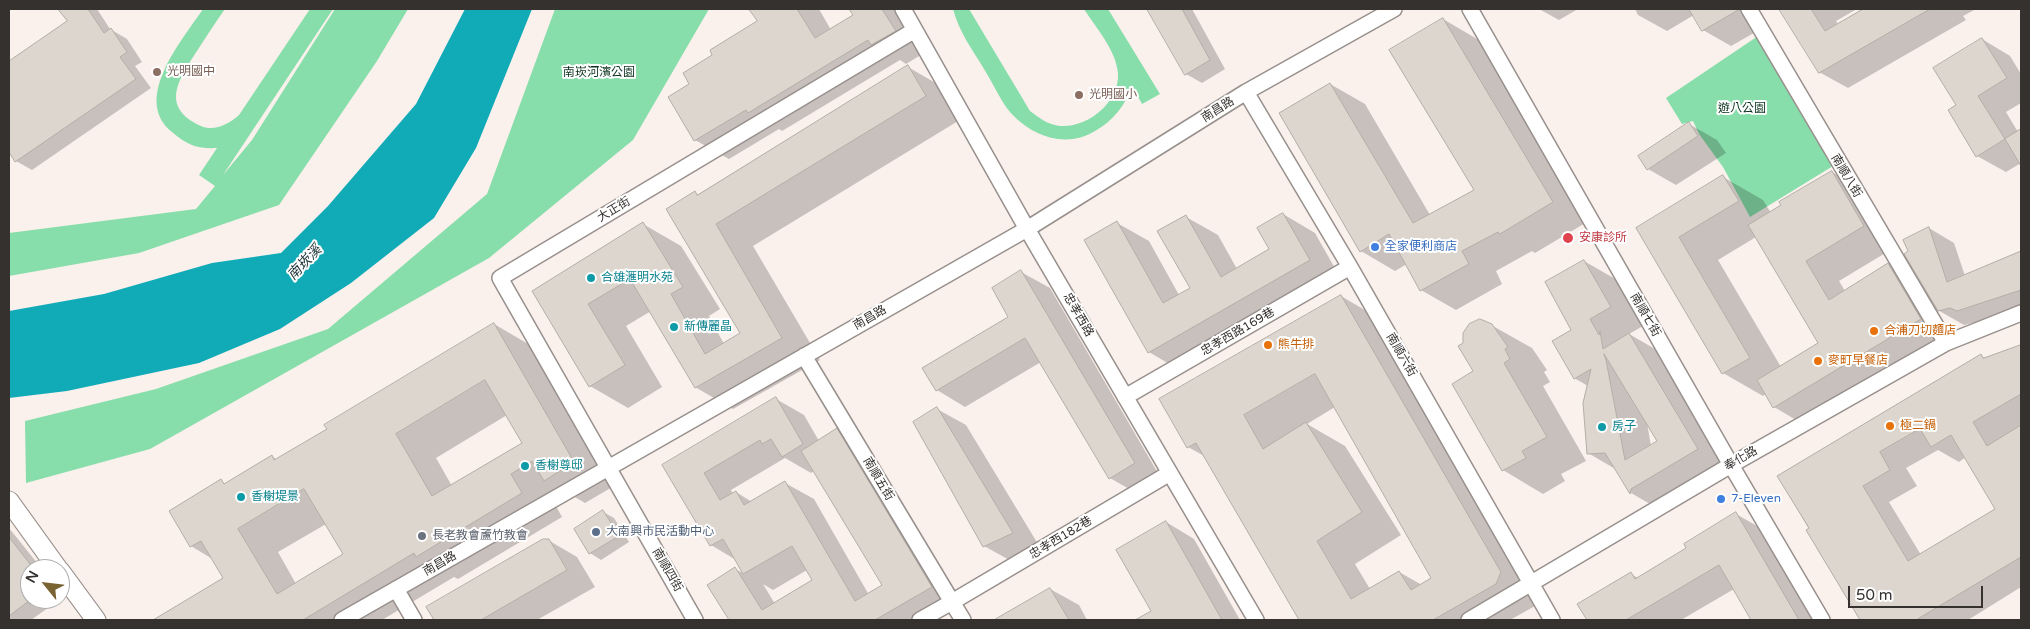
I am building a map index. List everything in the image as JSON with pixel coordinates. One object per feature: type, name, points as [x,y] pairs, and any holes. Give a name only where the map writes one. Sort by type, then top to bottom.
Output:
[{"type":"street","name":"忠孝西路","points":[[903,9],[1027,229],[1256,620]]},
{"type":"street","name":"南昌路","points":[[342,620],[1027,229],[1246,92],[1394,9]]},
{"type":"street","name":"南順七街","points":[[1470,9],[1822,620]]},
{"type":"street","name":"南順八街","points":[[1749,9],[1946,343]]},
{"type":"street","name":"大正街","points":[[608,468],[500,278],[915,30]]},
{"type":"street","name":"南順六街","points":[[1246,92],[1350,267],[1552,620]]},
{"type":"street","name":"忠孝西路169巷","points":[[1125,397],[1350,267]]},
{"type":"street","name":"奉化路","points":[[1469,620],[1731,465],[1946,343],[2021,313]]},
{"type":"street","name":"南順五街","points":[[804,356],[963,620]]},
{"type":"street","name":"南順四街","points":[[608,468],[695,620]]},
{"type":"street","name":"忠孝西182巷","points":[[952,602],[1170,474]]},
{"type":"street","points":[[9,501],[51,559]]},
{"type":"street","points":[[70,585],[96,620]]},
{"type":"street","points":[[396,589],[414,620]]},
{"type":"street","points":[[920,620],[952,602]]},
{"type":"green space","points":[[203,9],[225,9],[184,72],[176,92],[180,110],[188,118],[206,128],[216,128],[239,115],[310,9],[333,9],[223,175],[252,140],[335,9],[408,9],[377,61],[279,205],[139,253],[9,276],[9,233],[196,209],[215,186],[199,175],[217,148],[198,147],[177,136],[161,118],[157,103],[159,86],[165,69],[184,36]]},
{"type":"green space","name":"南崁河濱公園","points":[[555,9],[709,9],[633,140],[489,258],[150,449],[26,483],[25,421],[156,389],[328,329],[487,194]]},
{"type":"green space","points":[[953,9],[969,9],[1030,111],[1051,124],[1060,126],[1071,125],[1091,118],[1108,103],[1114,94],[1117,84],[1118,73],[1114,56],[1084,9],[1108,9],[1160,94],[1142,104],[1132,85],[1118,112],[1095,131],[1072,139],[1061,139],[1038,133],[1018,120],[1006,107],[962,33]]},
{"type":"green space","name":"遊八公園","points":[[1758,36],[1833,166],[1750,217],[1723,167],[1699,134],[1693,121],[1682,124],[1666,98]]},
{"type":"water","name":"南崁溪","points":[[465,9],[532,9],[476,148],[434,218],[351,283],[280,329],[199,363],[67,391],[9,398],[9,311],[104,294],[212,263],[281,253],[328,206],[416,104]]},
{"type":"building","points":[[58,9],[88,9],[104,33],[111,28],[127,52],[120,57],[136,79],[15,162],[9,152],[9,61],[67,21]]},
{"type":"building","points":[[749,9],[797,9],[815,38],[853,15],[849,9],[882,9],[896,31],[871,45],[868,40],[748,113],[746,110],[694,141],[668,97],[689,84],[683,73],[712,55],[710,50],[757,21]]},
{"type":"building","points":[[1147,9],[1182,9],[1210,60],[1185,75]]},
{"type":"building","points":[[1689,9],[1740,9],[1702,31]]},
{"type":"building","points":[[1779,9],[1811,9],[1825,31],[1863,9],[1930,9],[1819,73]]},
{"type":"building","points":[[1443,18],[1553,202],[1500,234],[1498,232],[1462,251],[1469,264],[1420,291],[1389,234],[1360,252],[1279,113],[1330,83],[1413,223],[1474,190],[1389,50]]},
{"type":"building","points":[[1982,38],[2007,78],[1978,96],[2005,139],[1976,157],[1948,110],[1956,105],[1933,68]]},
{"type":"building","points":[[908,65],[926,96],[716,224],[782,338],[695,388],[630,279],[588,304],[625,365],[589,387],[532,291],[643,222],[683,287],[671,294],[705,354],[740,333],[666,209],[695,191],[697,195]]},
{"type":"building","points":[[1689,122],[1698,136],[1647,170],[1638,156]]},
{"type":"building","points":[[2021,129],[2021,166],[2005,139]]},
{"type":"building","points":[[1832,171],[1864,226],[1806,261],[1829,300],[1888,263],[1921,319],[1773,408],[1757,380],[1818,343],[1748,225],[1781,205],[1779,202]]},
{"type":"building","points":[[1723,175],[1739,201],[1679,237],[1750,358],[1722,374],[1636,228]]},
{"type":"building","points":[[1283,213],[1310,260],[1148,353],[1084,240],[1117,221],[1163,303],[1190,288],[1157,231],[1186,215],[1221,277],[1269,249],[1257,228]]},
{"type":"building","points":[[1929,227],[1947,282],[2021,251],[2021,290],[1957,311],[1950,308],[1938,311],[1904,254],[1908,251],[1903,240]]},
{"type":"building","points":[[1584,260],[1611,307],[1590,319],[1599,335],[1600,331],[1603,349],[1629,333],[1698,449],[1631,489],[1630,494],[1605,453],[1587,454],[1583,403],[1591,369],[1574,379],[1552,341],[1571,330],[1545,282]],"holes":[[[1604,354],[1657,441],[1625,460]]]},
{"type":"building","points":[[1021,270],[1135,463],[1109,479],[1025,338],[936,391],[922,368],[1008,317],[992,288]]},
{"type":"building","points":[[1341,295],[1501,572],[1496,584],[1433,620],[1299,620],[1196,443],[1187,448],[1159,399]],"holes":[[[1315,374],[1431,578],[1411,590],[1399,571],[1351,599],[1317,541],[1362,512],[1306,422],[1263,449],[1244,415]]]},
{"type":"building","points":[[1480,319],[1492,324],[1508,347],[1505,349],[1510,359],[1504,363],[1547,437],[1522,451],[1526,458],[1502,471],[1452,384],[1473,371],[1458,346],[1463,343],[1463,333],[1469,324]]},
{"type":"building","points":[[494,323],[574,462],[544,481],[532,461],[511,474],[522,493],[416,557],[414,553],[303,620],[153,620],[223,578],[201,541],[190,547],[169,511],[221,479],[224,484],[272,455],[274,460],[327,429],[324,425]],"holes":[[[485,380],[522,443],[432,496],[396,434]],[[304,489],[343,554],[277,594],[238,529]]]},
{"type":"building","points":[[2021,345],[2021,394],[1973,422],[1987,446],[2021,425],[2021,557],[1916,620],[1860,620],[1806,530],[1809,528],[1777,476],[1981,354],[1983,358]],"holes":[[[1920,429],[1931,447],[1951,435],[1995,509],[1908,561],[1863,486],[1890,470],[1880,452]]]},
{"type":"building","points":[[776,397],[803,444],[782,457],[771,439],[762,444],[760,440],[704,473],[720,500],[736,491],[744,505],[785,481],[855,601],[882,585],[801,451],[837,428],[932,587],[875,620],[729,620],[707,585],[735,567],[762,610],[812,580],[792,546],[743,574],[723,539],[710,546],[662,465]]},
{"type":"building","points":[[937,407],[1013,533],[983,547],[913,422]]},
{"type":"building","name":"大南興市民活動中心","points":[[603,510],[619,536],[589,554],[574,529]]},
{"type":"building","points":[[1736,512],[1799,620],[1751,620],[1719,565],[1626,620],[1587,620],[1577,604],[1631,572],[1635,579],[1686,548],[1684,544]]},
{"type":"building","points":[[1166,521],[1222,620],[1135,620],[1151,611],[1116,550]]},
{"type":"building","points":[[9,537],[26,559],[20,559],[20,608],[9,616]]},
{"type":"building","points":[[543,539],[549,539],[567,570],[481,620],[434,620],[426,607]]},
{"type":"building","points":[[1050,588],[1069,620],[994,620]]},
{"type":"place","name":"光明國中","points":[[157,72]]},
{"type":"place","name":"光明國小","points":[[1079,95]]},
{"type":"place","name":"安康診所","points":[[1568,238]]},
{"type":"place","name":"全家便利商店","points":[[1375,247]]},
{"type":"place","name":"合雄滙明水苑","points":[[591,278]]},
{"type":"place","name":"新傳麗晶","points":[[674,327]]},
{"type":"place","name":"合浦刀切麵店","points":[[1874,331]]},
{"type":"place","name":"熊牛排","points":[[1268,345]]},
{"type":"place","name":"麥町早餐店","points":[[1818,361]]},
{"type":"place","name":"極二鍋","points":[[1890,426]]},
{"type":"place","name":"房子","points":[[1602,427]]},
{"type":"place","name":"香榭尊邸","points":[[525,466]]},
{"type":"place","name":"香榭堤景","points":[[241,497]]},
{"type":"place","name":"7-Eleven","points":[[1721,499]]},
{"type":"place","name":"大南興市民活動中心","points":[[596,532]]},
{"type":"place","name":"長老教會蘆竹教會","points":[[422,536]]}]
